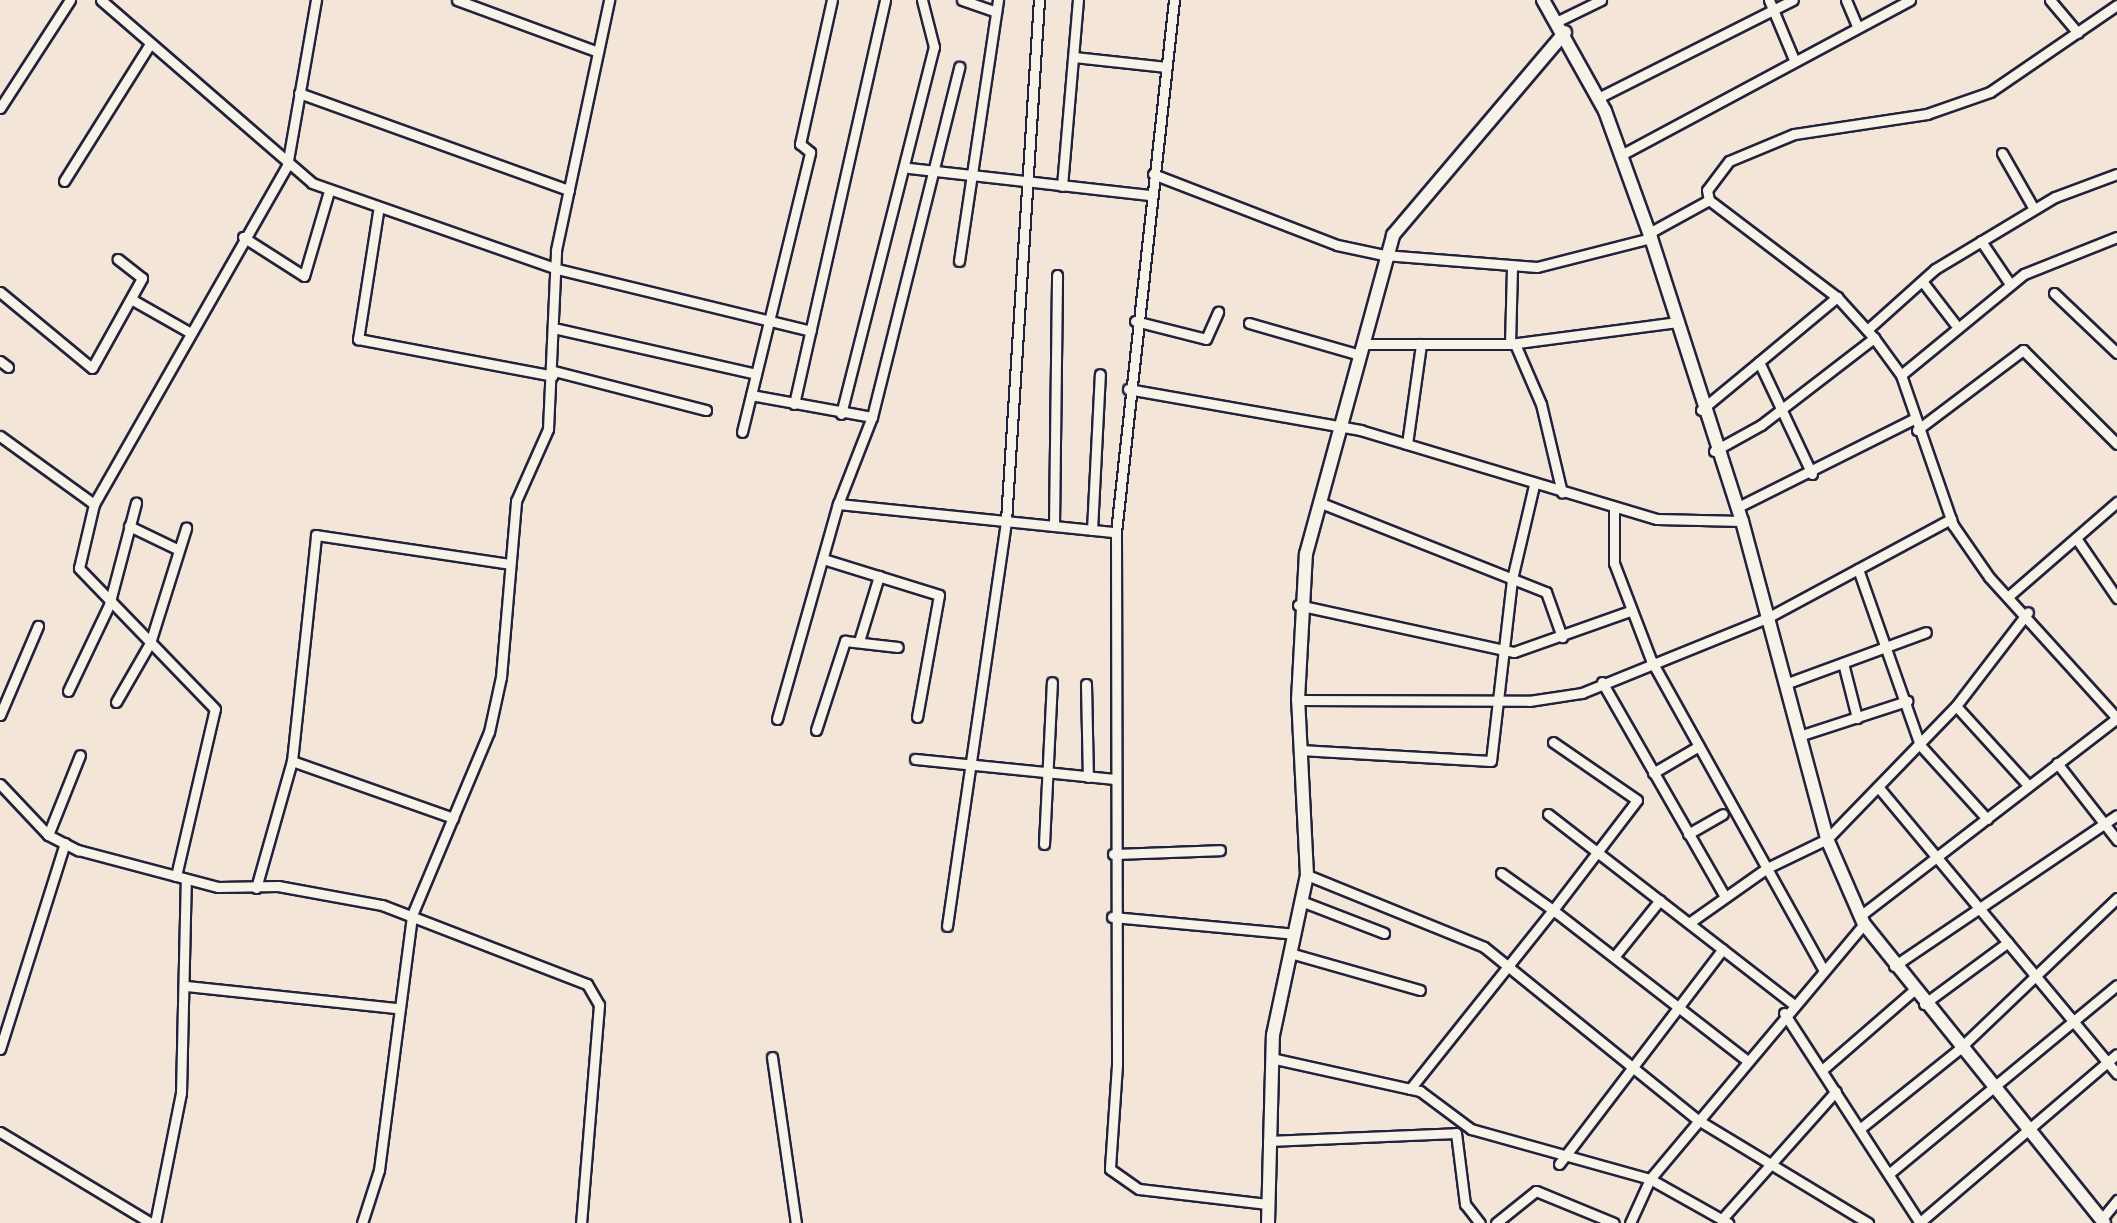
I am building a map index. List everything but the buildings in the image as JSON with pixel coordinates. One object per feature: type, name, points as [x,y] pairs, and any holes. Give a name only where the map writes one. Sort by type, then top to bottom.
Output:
[{"type":"street","points":[[0,108],[70,0]]},
{"type":"street","points":[[0,1132],[153,1223],[181,1093],[186,986],[181,877],[215,709],[109,605],[79,568],[94,504],[243,237],[287,166],[316,0]]},
{"type":"street","points":[[457,0],[598,52]]},
{"type":"street","points":[[362,1223],[379,1170],[396,1008],[412,915],[489,732],[516,501],[548,429],[558,329],[557,269],[569,190],[609,0]]},
{"type":"street","points":[[742,432],[767,318],[810,152],[800,144],[832,0]]},
{"type":"street","points":[[794,404],[885,0]]},
{"type":"street","points":[[841,414],[909,168],[934,47],[922,0]]},
{"type":"street","points":[[962,0],[996,12]]},
{"type":"street","points":[[959,261],[998,0]]},
{"type":"street","points":[[947,926],[1006,521],[1039,0]]},
{"type":"street","points":[[1062,186],[1078,0]]},
{"type":"street","points":[[1174,0],[1135,321],[1116,532],[1112,917],[1114,1178],[1139,1189],[1267,1204]]},
{"type":"street","points":[[1543,0],[1561,27],[1598,98],[1650,235],[1714,451],[1742,521],[1827,839],[1862,920],[1958,1050],[2102,1221],[2117,1200]]},
{"type":"street","points":[[1268,1223],[1271,1058],[1307,875],[1298,700],[1298,605],[1384,255],[1445,165],[1561,27],[1601,0]]},
{"type":"street","points":[[1769,0],[1793,57]]},
{"type":"street","points":[[1598,98],[1793,0]]},
{"type":"street","points":[[1846,0],[1857,26]]},
{"type":"street","points":[[1621,155],[1793,57],[1910,0]]},
{"type":"street","points":[[2050,0],[2078,33]]},
{"type":"street","points":[[103,1],[287,166],[329,191],[378,212],[557,269],[811,331]]},
{"type":"street","points":[[1709,200],[1710,179],[1729,161],[1794,134],[1965,103],[2078,33],[2117,2]]},
{"type":"street","points":[[64,181],[150,44]]},
{"type":"street","points":[[1074,57],[1166,67]]},
{"type":"street","points":[[777,719],[838,504],[872,417],[936,171],[959,67]]},
{"type":"street","points":[[299,93],[569,190]]},
{"type":"street","points":[[2002,153],[2034,209]]},
{"type":"street","points":[[909,168],[1151,195]]},
{"type":"street","points":[[1153,174],[1337,245],[1384,255],[1512,266],[1537,267],[1650,235],[1709,200]]},
{"type":"street","points":[[1714,451],[1782,408],[1871,334],[1922,281],[2034,209],[2117,174]]},
{"type":"street","points":[[243,237],[304,276],[329,191]]},
{"type":"street","points":[[1630,1223],[1650,1179],[1745,1059],[1862,920],[2116,715],[2010,595],[1951,519],[1901,375],[1871,334],[1837,297],[1709,200]]},
{"type":"street","points":[[378,212],[358,339],[554,373],[706,410]]},
{"type":"street","points":[[1901,375],[1955,324],[2010,284],[2117,237]]},
{"type":"street","points":[[1981,241],[2010,284]]},
{"type":"street","points":[[0,292],[92,368],[142,275],[118,259]]},
{"type":"street","points":[[1512,266],[1512,344],[1541,404],[1562,493]]},
{"type":"street","points":[[1054,526],[1057,275]]},
{"type":"street","points":[[1922,281],[1955,324]]},
{"type":"street","points":[[2054,293],[2117,353]]},
{"type":"street","points":[[1701,410],[1837,297]]},
{"type":"street","points":[[131,299],[189,332]]},
{"type":"street","points":[[1135,321],[1206,339],[1218,312]]},
{"type":"street","points":[[1249,323],[1361,350],[1421,344],[1512,344],[1676,322]]},
{"type":"street","points":[[558,329],[756,374]]},
{"type":"street","points":[[1407,444],[1421,344]]},
{"type":"street","points":[[1736,508],[1916,425],[2023,350],[2117,444]]},
{"type":"street","points":[[1759,362],[1812,474]]},
{"type":"street","points":[[1092,530],[1100,374]]},
{"type":"street","points":[[1128,389],[1344,426],[1614,509],[1657,519],[1742,521]]},
{"type":"street","points":[[751,395],[841,414],[872,417]]},
{"type":"street","points":[[0,436],[94,504]]},
{"type":"street","points":[[1300,750],[1491,761],[1495,700],[1512,579],[1534,485]]},
{"type":"street","points":[[2010,595],[2117,502]]},
{"type":"street","points":[[68,691],[109,605],[136,503]]},
{"type":"street","points":[[1321,503],[1546,592],[1562,637]]},
{"type":"street","points":[[838,504],[1116,532]]},
{"type":"street","points":[[1614,509],[1614,563],[1651,660],[1823,969]]},
{"type":"street","points":[[1298,700],[1495,700],[1582,693],[1651,660],[1767,618],[1951,519]]},
{"type":"street","points":[[129,526],[179,550]]},
{"type":"street","points":[[116,702],[150,643],[186,528]]},
{"type":"street","points":[[256,888],[292,761],[316,535],[510,564]]},
{"type":"street","points":[[2076,538],[2117,598]]},
{"type":"street","points":[[823,559],[942,600],[917,717]]},
{"type":"street","points":[[1858,569],[1920,745],[1987,819]]},
{"type":"street","points":[[860,638],[879,576]]},
{"type":"street","points":[[1298,605],[1501,651],[1562,637],[1630,611]]},
{"type":"street","points":[[1689,923],[1767,868],[1827,839],[1956,706],[2028,612]]},
{"type":"street","points":[[0,715],[38,626]]},
{"type":"street","points":[[1785,684],[1926,632]]},
{"type":"street","points":[[816,730],[845,641],[860,638],[898,647]]},
{"type":"street","points":[[1843,663],[1857,718]]},
{"type":"street","points":[[1044,844],[1050,774],[1052,682]]},
{"type":"street","points":[[1602,682],[1725,897]]},
{"type":"street","points":[[1086,684],[1088,777]]},
{"type":"street","points":[[1799,736],[1907,701]]},
{"type":"street","points":[[1956,706],[2028,785]]},
{"type":"street","points":[[1410,1089],[1553,910],[1635,795],[1553,742]]},
{"type":"street","points":[[1653,773],[1699,746]]},
{"type":"street","points":[[48,835],[80,755]]},
{"type":"street","points":[[915,759],[971,769],[1115,779]]},
{"type":"street","points":[[292,761],[453,818]]},
{"type":"street","points":[[2057,763],[2117,840]]},
{"type":"street","points":[[0,784],[48,835],[65,843],[181,877],[256,888],[278,886],[412,915],[598,993],[581,1223]]},
{"type":"street","points":[[1879,788],[1980,901],[2074,1027],[2117,1074]]},
{"type":"street","points":[[1548,814],[1793,1004]]},
{"type":"street","points":[[1688,834],[1723,814]]},
{"type":"street","points":[[1894,966],[1980,901],[2117,815]]},
{"type":"street","points":[[0,1049],[65,843]]},
{"type":"street","points":[[1113,854],[1220,850]]},
{"type":"street","points":[[1501,873],[1680,1006],[1745,1059]]},
{"type":"street","points":[[1307,875],[1484,947],[1698,1120],[1772,1162],[1868,1223]]},
{"type":"street","points":[[1862,1127],[1958,1050],[2036,979],[2117,898]]},
{"type":"street","points":[[1614,957],[1660,900]]},
{"type":"street","points":[[1301,901],[1384,933]]},
{"type":"street","points":[[1112,917],[1294,934]]},
{"type":"street","points":[[1923,1005],[2008,942]]},
{"type":"street","points":[[1561,1160],[1723,949]]},
{"type":"street","points":[[1290,953],[1420,990]]},
{"type":"street","points":[[1891,1172],[1990,1089],[2074,1027],[2117,985]]},
{"type":"street","points":[[186,986],[396,1008]]},
{"type":"street","points":[[1822,1070],[1913,991]]},
{"type":"street","points":[[1784,1013],[1862,1127],[1920,1223],[2117,1054]]},
{"type":"street","points":[[772,1057],[796,1223]]},
{"type":"street","points":[[1271,1058],[1410,1089],[1471,1129],[1561,1160],[1650,1179],[1725,1221],[1772,1162],[1836,1091]]},
{"type":"street","points":[[1268,1141],[1456,1133],[1465,1204],[1480,1223]]},
{"type":"street","points":[[1496,1223],[1536,1191],[1614,1223]]}]
